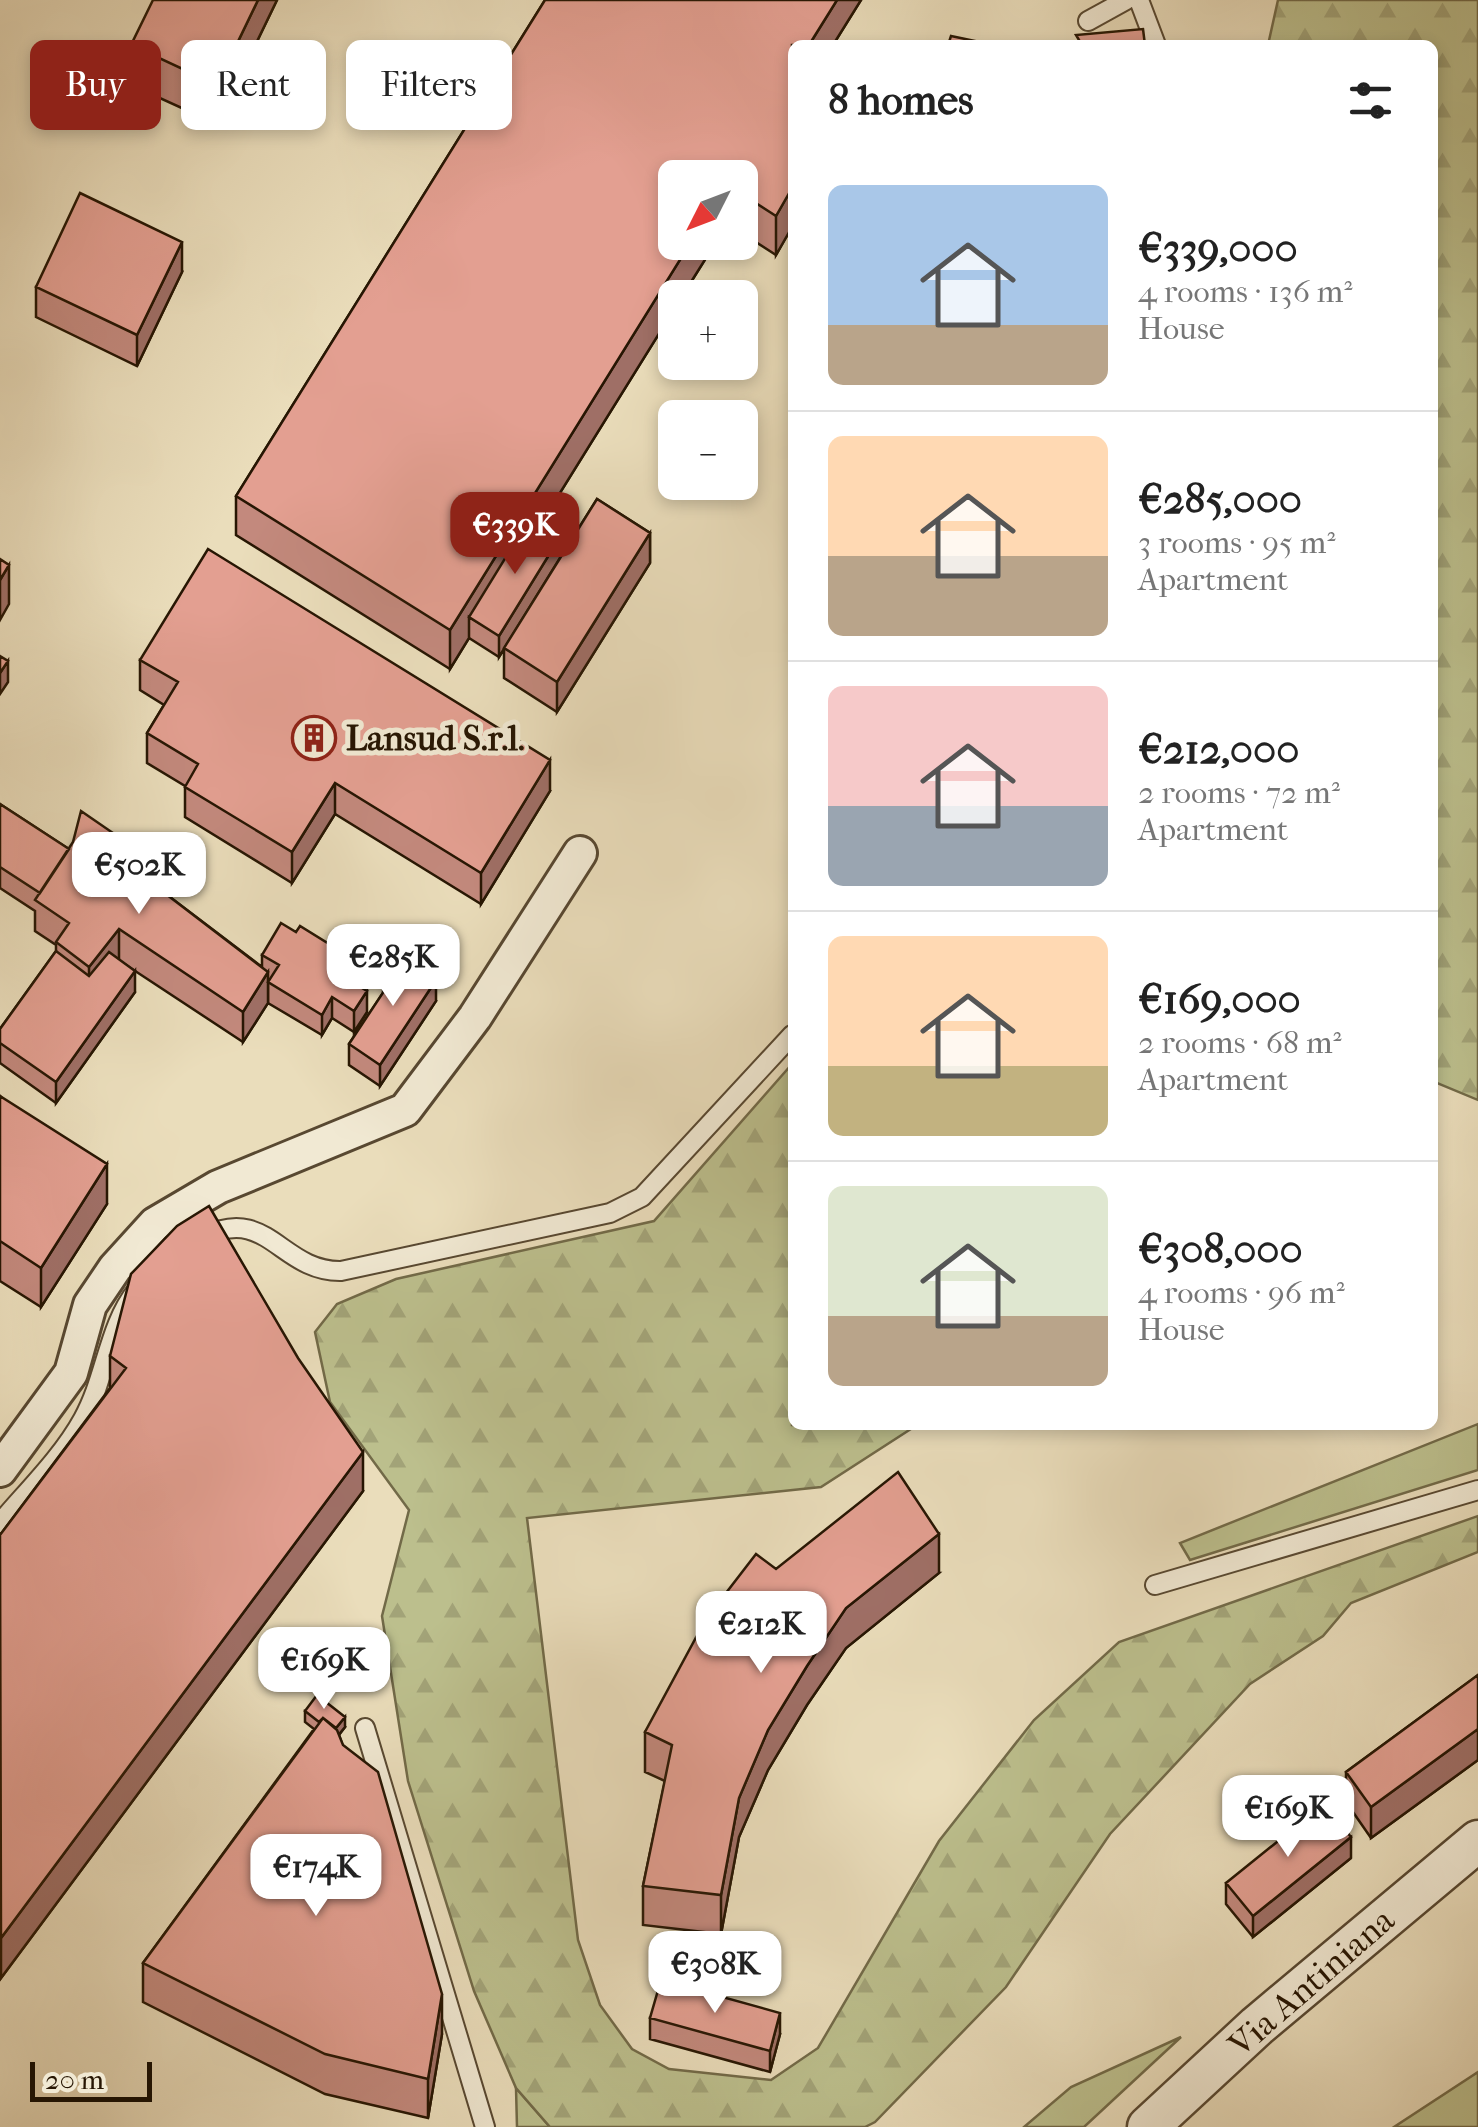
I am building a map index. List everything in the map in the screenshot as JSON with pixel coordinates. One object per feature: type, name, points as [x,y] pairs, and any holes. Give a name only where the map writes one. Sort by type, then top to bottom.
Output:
[{"type":"street","points":[[0,1470],[72,1373],[90,1305],[115,1268],[154,1224],[218,1187],[405,1110],[475,1017],[580,853]]},
{"type":"street","name":"Via Antiniana","points":[[1148,2127],[1257,2026],[1478,1841]]},
{"type":"lane","points":[[1088,21],[1126,0]]},
{"type":"lane","points":[[1139,0],[1154,40]]},
{"type":"lane","points":[[192,1244],[218,1230],[240,1226],[257,1232],[318,1271],[341,1271],[610,1213],[642,1197],[788,1039]]},
{"type":"lane","points":[[0,1523],[83,1420],[113,1343],[120,1310],[156,1270]]},
{"type":"lane","points":[[1155,1586],[1478,1490]]},
{"type":"lane","points":[[365,1728],[485,2127]]},
{"type":"green space","points":[[1278,0],[1478,0],[1478,1100],[1438,1083],[1438,40],[1269,40]]},
{"type":"green space","points":[[788,1069],[788,1430],[909,1430],[821,1487],[527,1518],[578,1940],[600,2005],[632,2049],[669,2069],[771,2080],[818,2048],[939,1841],[1034,1720],[1119,1642],[1478,1516],[1478,1552],[1351,1603],[1323,1636],[1250,1684],[1110,1834],[1006,1987],[875,2122],[865,2127],[550,2127],[516,2088],[474,1991],[408,1781],[382,1616],[409,1510],[330,1402],[315,1332],[337,1304],[396,1279],[654,1221]]},
{"type":"green space","points":[[1478,1424],[1478,1470],[1190,1560],[1180,1543]]},
{"type":"green space","points":[[1181,2037],[1084,2127],[1024,2127],[1071,2087]]},
{"type":"green space","points":[[1478,2072],[1478,2127],[1394,2127]]},
{"type":"green space","points":[[516,2088],[550,2127],[517,2127]]},
{"type":"building","points":[[153,0],[258,0],[239,40],[181,40],[181,68],[161,59],[161,40],[133,40]]},
{"type":"building","points":[[545,0],[837,0],[812,40],[788,40],[788,195],[776,216],[758,204],[758,160],[658,160],[658,260],[680,260],[667,280],[658,280],[658,295],[450,630],[236,496],[464,130],[512,130],[512,53]]},
{"type":"building","points":[[1143,29],[1144,40],[1079,40],[1076,35]]},
{"type":"building","points":[[80,193],[182,242],[137,335],[36,287]]},
{"type":"building","points":[[597,499],[650,533],[557,682],[504,648]]},
{"type":"building","points":[[530,518],[560,537],[499,636],[469,617]]},
{"type":"building","name":"Lansud S.r.l.","points":[[208,549],[550,760],[481,873],[335,783],[292,852],[185,787],[198,764],[147,733],[178,682],[140,660]]},
{"type":"building","points":[[0,559],[9,565],[0,580]]},
{"type":"building","points":[[0,656],[8,661],[0,673]]},
{"type":"building","points":[[0,804],[69,849],[40,893],[0,867]]},
{"type":"building","points":[[81,811],[129,844],[120,859],[268,972],[243,1012],[119,929],[89,967],[56,942],[69,923],[35,900],[73,842]]},
{"type":"building","points":[[281,923],[296,932],[300,926],[358,962],[347,979],[367,991],[354,1011],[332,997],[322,1015],[268,982],[279,965],[262,955]]},
{"type":"building","points":[[56,951],[89,976],[109,952],[135,971],[56,1082],[0,1043],[0,1029]]},
{"type":"building","points":[[396,953],[436,980],[380,1065],[349,1044],[392,979],[383,973]]},
{"type":"building","points":[[0,1096],[107,1164],[41,1268],[0,1241]]},
{"type":"building","points":[[209,1206],[298,1358],[363,1452],[1,1938],[0,1535],[126,1368],[110,1356],[131,1274],[177,1226]]},
{"type":"building","points":[[898,1472],[939,1534],[846,1608],[768,1730],[739,1798],[721,1895],[643,1886],[672,1745],[645,1732],[706,1619],[756,1554],[776,1569]]},
{"type":"building","points":[[1478,1675],[1478,1729],[1371,1807],[1346,1772]]},
{"type":"building","points":[[317,1695],[345,1717],[336,1728],[305,1711]]},
{"type":"building","points":[[323,1718],[337,1730],[343,1745],[378,1772],[442,1994],[428,2079],[325,2054],[143,1963]]},
{"type":"building","points":[[1324,1804],[1351,1837],[1253,1916],[1226,1883]]},
{"type":"building","points":[[661,1980],[780,2013],[770,2051],[650,2018]]},
{"type":"place","name":"Lansud S.r.l.","points":[[314,738]]}]
